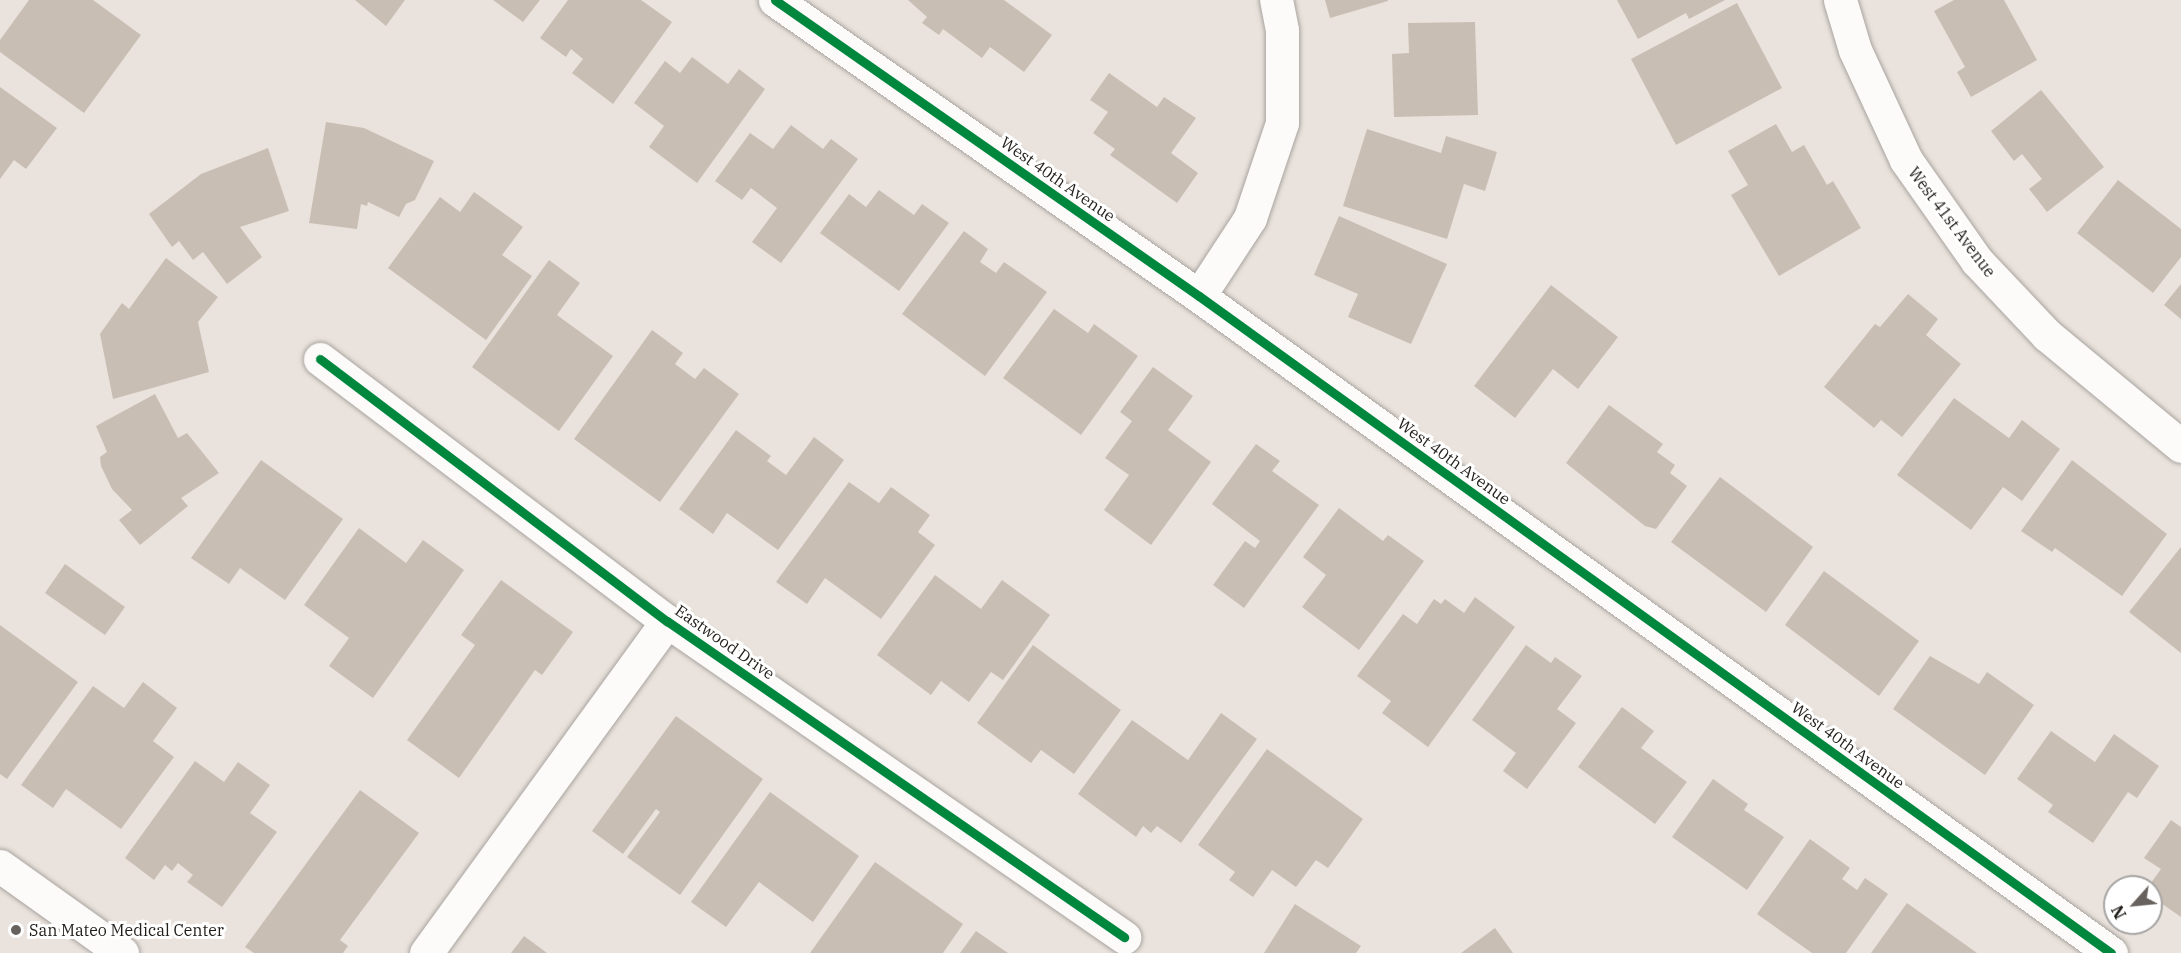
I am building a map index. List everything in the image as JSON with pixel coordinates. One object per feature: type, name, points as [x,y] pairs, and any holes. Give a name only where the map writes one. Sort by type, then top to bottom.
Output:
[{"type":"street","name":"West 40th Avenue","points":[[775,0],[1199,296],[2111,953]]},
{"type":"street","points":[[1199,296],[1250,218],[1282,123],[1282,30],[1276,0]]},
{"type":"street","name":"West 41st Avenue","points":[[1840,0],[1855,50],[1906,160],[1977,261],[2047,335],[2181,446]]},
{"type":"street","name":"Eastwood Drive","points":[[320,359],[667,621],[1124,937]]},
{"type":"street","name":"Eastwood Drive","points":[[426,953],[667,621]]},
{"type":"street","points":[[0,866],[122,953]]},
{"type":"building","points":[[29,0],[93,0],[141,35],[84,113],[0,52],[0,40]]},
{"type":"building","points":[[355,0],[405,0],[386,26]]},
{"type":"building","points":[[493,0],[540,0],[523,22]]},
{"type":"building","points":[[568,0],[641,0],[672,22],[613,104],[572,73],[583,59],[571,49],[566,57],[540,38]]},
{"type":"building","points":[[908,0],[1004,0],[1052,35],[1024,72],[990,47],[982,58],[943,29],[939,35],[922,23],[927,17]]},
{"type":"building","points":[[1325,0],[1388,0],[1388,1],[1330,18]]},
{"type":"building","points":[[1617,0],[1725,0],[1689,19],[1686,13],[1638,39]]},
{"type":"building","points":[[1954,0],[2004,0],[2037,60],[1971,97],[1957,72],[1965,67],[1934,11]]},
{"type":"building","points":[[1737,3],[1782,88],[1676,145],[1631,59]]},
{"type":"building","points":[[1475,22],[1478,115],[1394,117],[1392,54],[1409,53],[1408,23]]},
{"type":"building","points":[[692,57],[728,84],[739,69],[765,89],[697,183],[649,147],[664,126],[634,103],[665,61],[680,73]]},
{"type":"building","points":[[1109,73],[1157,107],[1164,97],[1196,118],[1171,153],[1198,173],[1177,203],[1110,155],[1115,149],[1093,133],[1108,112],[1090,100]]},
{"type":"building","points":[[0,87],[57,128],[26,169],[14,160],[0,179]]},
{"type":"building","points":[[2041,90],[2104,167],[2047,212],[2029,189],[2042,179],[2022,154],[2014,161],[1991,131]]},
{"type":"building","points":[[326,122],[364,128],[434,161],[415,200],[406,204],[399,217],[368,202],[367,206],[361,204],[357,229],[309,223]]},
{"type":"building","points":[[1776,124],[1792,152],[1804,145],[1827,185],[1833,181],[1861,228],[1779,276],[1731,195],[1748,185],[1728,151]]},
{"type":"building","points":[[791,125],[823,149],[831,139],[858,159],[781,263],[752,242],[777,208],[751,188],[742,200],[715,181],[750,133],[773,149]]},
{"type":"building","points":[[1367,129],[1441,153],[1446,136],[1497,152],[1485,191],[1464,184],[1447,239],[1343,206]]},
{"type":"building","points":[[268,148],[289,211],[240,227],[262,257],[227,284],[203,252],[193,260],[179,241],[172,247],[149,214],[201,174]]},
{"type":"building","points":[[2118,180],[2181,229],[2181,257],[2153,293],[2077,233]]},
{"type":"building","points":[[879,190],[914,215],[922,204],[949,223],[899,291],[820,233],[849,194],[866,207]]},
{"type":"building","points":[[474,192],[523,227],[502,255],[532,276],[486,340],[388,268],[440,197],[460,212]]},
{"type":"building","points":[[1339,216],[1447,264],[1411,344],[1348,317],[1358,294],[1314,275]]},
{"type":"building","points":[[964,231],[988,249],[980,262],[996,273],[1004,262],[1047,292],[985,376],[902,314]]},
{"type":"building","points":[[166,258],[218,297],[198,322],[209,372],[113,399],[100,334],[122,303],[129,309]]},
{"type":"building","points":[[549,260],[580,283],[557,315],[613,356],[559,431],[472,367]]},
{"type":"building","points":[[2181,284],[2181,319],[2164,305]]},
{"type":"building","points":[[1551,285],[1618,337],[1578,389],[1553,369],[1515,418],[1474,386]]},
{"type":"building","points":[[1908,294],[1938,319],[1926,335],[1961,364],[1902,437],[1881,420],[1874,428],[1824,387],[1875,324],[1880,327]]},
{"type":"building","points":[[1054,309],[1088,333],[1094,324],[1138,356],[1081,435],[1003,378]]},
{"type":"building","points":[[652,330],[683,353],[675,364],[695,379],[704,368],[739,394],[660,502],[574,439]]},
{"type":"building","points":[[1153,367],[1193,396],[1168,430],[1211,462],[1151,545],[1104,510],[1129,475],[1105,458],[1132,421],[1120,412]]},
{"type":"building","points":[[155,394],[178,438],[187,433],[219,473],[181,498],[188,506],[140,545],[119,520],[132,510],[112,489],[101,466],[100,457],[107,452],[96,426]]},
{"type":"building","points":[[1954,398],[2009,438],[2022,420],[2060,449],[2022,501],[2003,487],[1971,530],[1897,475]]},
{"type":"building","points":[[1609,405],[1663,444],[1657,452],[1675,465],[1670,473],[1687,486],[1656,529],[1645,526],[1566,463]]},
{"type":"building","points":[[736,430],[771,456],[767,461],[786,475],[814,437],[844,460],[778,550],[727,513],[713,534],[679,509]]},
{"type":"building","points":[[1256,444],[1280,461],[1272,471],[1319,505],[1244,608],[1213,585],[1245,541],[1255,548],[1260,541],[1212,504]]},
{"type":"building","points":[[261,460],[343,519],[285,600],[240,568],[229,584],[191,558]]},
{"type":"building","points":[[2072,460],[2167,534],[2122,596],[2055,548],[2052,552],[2021,531]]},
{"type":"building","points":[[1720,477],[1813,547],[1766,612],[1671,542]]},
{"type":"building","points":[[849,482],[879,503],[891,487],[930,515],[918,532],[935,545],[881,619],[825,578],[807,604],[776,582]]},
{"type":"building","points":[[1339,508],[1383,541],[1388,535],[1424,561],[1359,650],[1302,607],[1326,575],[1303,557]]},
{"type":"building","points":[[359,528],[406,563],[423,540],[464,570],[373,698],[329,666],[349,638],[304,605]]},
{"type":"building","points":[[2181,547],[2181,653],[2129,612]]},
{"type":"building","points":[[65,564],[125,607],[105,635],[45,593]]},
{"type":"building","points":[[1824,571],[1919,641],[1879,696],[1785,625]]},
{"type":"building","points":[[935,575],[981,609],[1002,580],[1050,615],[1003,680],[991,672],[969,702],[941,681],[931,695],[877,655]]},
{"type":"building","points":[[501,580],[573,632],[542,675],[535,670],[459,778],[407,740],[475,645],[461,635]]},
{"type":"building","points":[[1475,597],[1515,627],[1428,747],[1382,713],[1391,701],[1357,676],[1403,614],[1417,624],[1434,599],[1441,604],[1445,599],[1464,613]]},
{"type":"building","points":[[0,625],[78,682],[7,779],[0,774]]},
{"type":"building","points":[[1033,645],[1121,710],[1074,774],[1041,750],[1031,763],[977,723]]},
{"type":"building","points":[[1526,645],[1551,663],[1555,657],[1582,676],[1557,709],[1576,723],[1527,789],[1503,771],[1516,753],[1472,720]]},
{"type":"building","points":[[1930,656],[1979,684],[1987,672],[2034,705],[1985,775],[1893,709]]},
{"type":"building","points":[[143,682],[177,708],[153,741],[174,757],[121,829],[66,789],[53,808],[21,785],[93,686],[124,708]]},
{"type":"building","points":[[1622,707],[1654,731],[1641,748],[1687,782],[1655,824],[1578,767]]},
{"type":"building","points":[[1221,713],[1257,739],[1181,843],[1157,826],[1151,833],[1143,826],[1136,837],[1078,794],[1132,720],[1188,760]]},
{"type":"building","points":[[676,716],[763,779],[680,895],[627,857],[660,812],[656,809],[623,854],[592,831]]},
{"type":"building","points":[[2051,731],[2095,762],[2114,734],[2159,766],[2137,798],[2128,792],[2093,843],[2048,812],[2053,805],[2017,779]]},
{"type":"building","points":[[1267,749],[1363,819],[1328,868],[1316,860],[1296,887],[1272,870],[1253,897],[1229,880],[1235,872],[1198,845]]},
{"type":"building","points":[[195,761],[224,782],[238,762],[270,785],[250,813],[277,832],[222,907],[187,882],[193,875],[178,863],[172,871],[165,865],[154,880],[125,858]]},
{"type":"building","points":[[1713,779],[1748,804],[1744,810],[1784,837],[1747,890],[1672,837]]},
{"type":"building","points":[[360,790],[419,833],[340,940],[348,946],[343,953],[254,953],[245,947]]},
{"type":"building","points":[[770,792],[859,856],[813,922],[759,882],[726,927],[691,902]]},
{"type":"building","points":[[2171,820],[2181,827],[2181,917],[2163,904],[2163,875],[2157,875],[2161,869],[2144,858]]},
{"type":"building","points":[[1810,839],[1850,868],[1842,879],[1857,890],[1865,878],[1888,894],[1846,953],[1812,953],[1757,914]]},
{"type":"building","points":[[875,862],[963,924],[943,953],[810,953]]},
{"type":"building","points":[[1907,903],[1977,953],[1871,953]]},
{"type":"building","points":[[1295,904],[1361,946],[1356,953],[1264,953]]},
{"type":"building","points":[[1495,928],[1513,953],[1461,953]]},
{"type":"building","points":[[976,931],[1008,953],[960,953]]},
{"type":"building","points":[[524,936],[547,953],[511,953]]},
{"type":"cycle path","points":[[775,0],[1199,296],[2111,953]]},
{"type":"cycle path","points":[[320,359],[667,621],[1124,937]]},
{"type":"place","name":"San Mateo Medical Center","points":[[16,930]]}]
